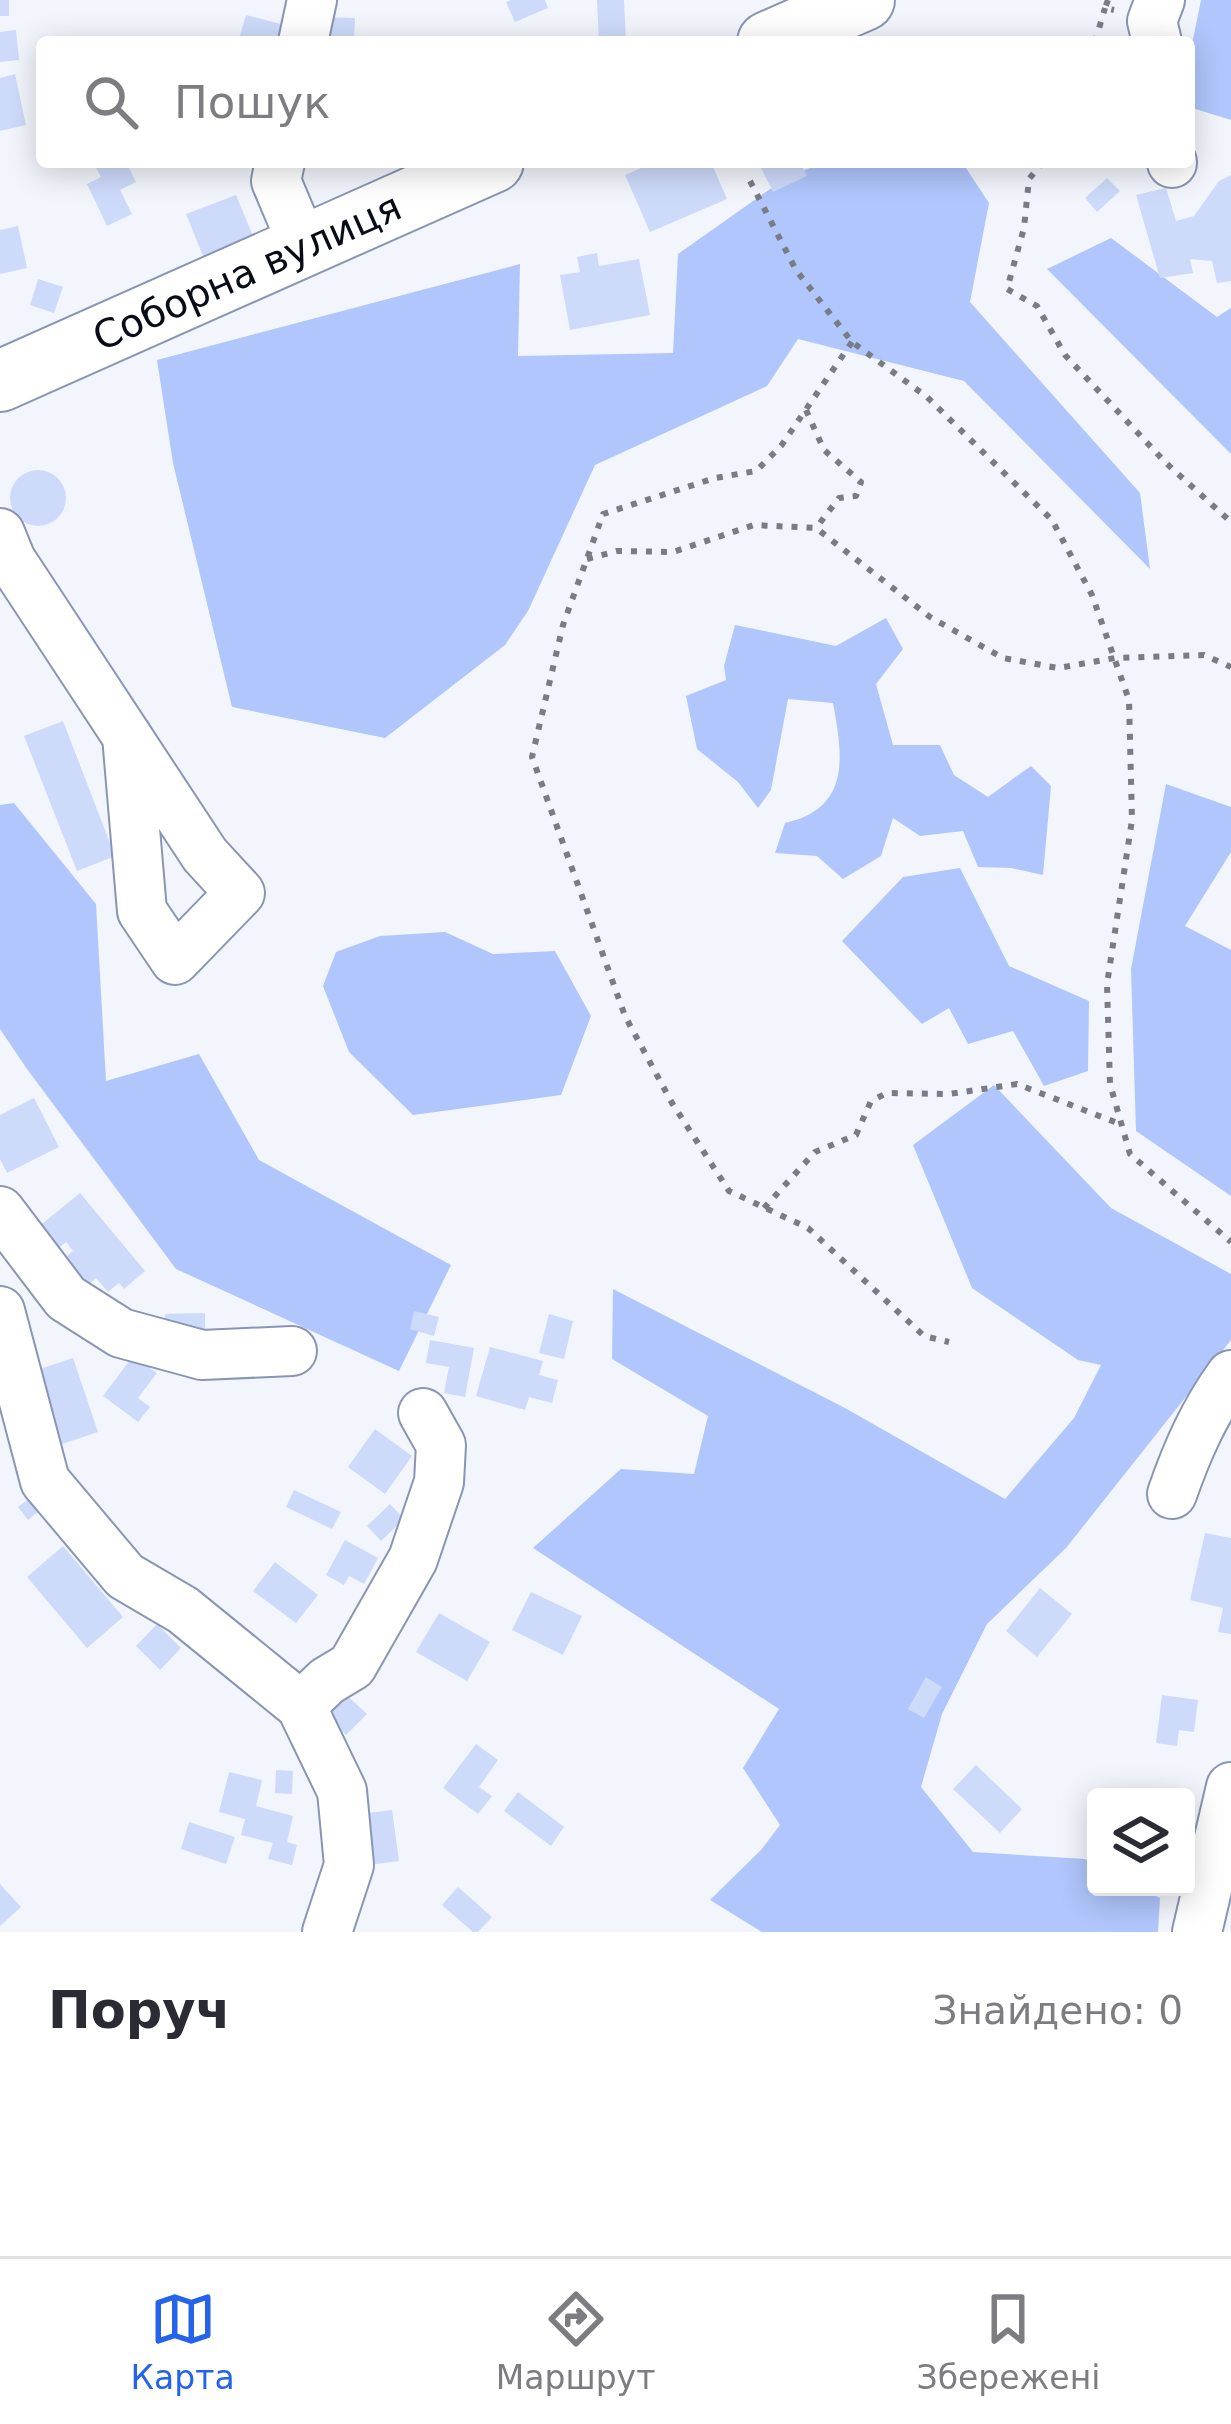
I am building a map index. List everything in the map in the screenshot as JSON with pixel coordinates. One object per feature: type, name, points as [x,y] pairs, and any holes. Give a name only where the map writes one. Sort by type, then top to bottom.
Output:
[{"type":"main road","points":[[782,36],[864,0]]},
{"type":"main road","name":"Соборна вулиця","points":[[0,381],[479,168]]},
{"type":"street","points":[[305,36],[312,0]]},
{"type":"street","points":[[1156,36],[1152,20],[1160,0]]},
{"type":"street","points":[[279,168],[276,181],[303,245]]},
{"type":"street","points":[[0,533],[11,560],[127,736]]},
{"type":"street","points":[[0,1211],[66,1298],[121,1333],[202,1355],[292,1351]]},
{"type":"street","points":[[0,1312],[45,1480],[125,1576],[183,1610],[301,1706],[342,1791],[349,1864],[327,1932]]},
{"type":"street","points":[[1172,1494],[1186,1453],[1231,1375]]},
{"type":"street","points":[[301,1706],[327,1681],[352,1666],[413,1559],[440,1482],[441,1445],[423,1413]]},
{"type":"street","points":[[1197,1932],[1231,1787]]},
{"type":"path","points":[[1096,36],[1105,8]]},
{"type":"path","points":[[1038,168],[1030,179],[1024,228],[1007,289],[1037,306],[1065,355],[1166,463],[1231,522]]},
{"type":"path","points":[[750,181],[796,270],[852,342],[927,397],[1052,520],[1092,595],[1130,700],[1132,820],[1107,984],[1110,1084],[1130,1154],[1231,1242]]},
{"type":"path","points":[[852,342],[781,446],[756,471],[715,478],[603,514],[563,625],[532,757],[625,1016],[672,1103],[729,1192],[808,1228],[924,1336],[950,1342]]},
{"type":"path","points":[[806,410],[824,450],[861,482],[856,496],[839,498],[816,528]]},
{"type":"path","points":[[586,560],[617,551],[673,552],[754,526],[816,528],[930,616],[1003,658],[1058,668],[1115,658],[1204,655],[1231,667]]},
{"type":"path","points":[[764,1208],[815,1152],[856,1135],[871,1102],[886,1093],[949,1094],[1017,1084],[1122,1125]]},
{"type":"shaded area","points":[[1201,0],[1231,0],[1231,120],[1195,109],[1194,36]]},
{"type":"shaded area","points":[[810,168],[966,168],[989,203],[970,302],[1140,493],[1150,569],[964,381],[798,339],[767,386],[595,465],[528,611],[505,645],[385,738],[232,707],[173,463],[157,360],[520,264],[518,356],[673,353],[678,254],[787,177]]},
{"type":"shaded area","points":[[1111,238],[1217,317],[1231,308],[1231,454],[1047,269]]},
{"type":"shaded area","points":[[886,618],[903,649],[876,684],[893,745],[940,745],[954,775],[988,797],[1031,766],[1051,786],[1043,875],[978,867],[963,831],[920,836],[893,818],[881,856],[843,879],[817,856],[775,853],[785,823],[822,806],[838,778],[833,703],[788,699],[771,790],[758,808],[738,782],[697,749],[686,696],[726,680],[724,666],[735,625],[836,646]]},
{"type":"shaded area","points":[[1166,784],[1231,807],[1231,852],[1185,926],[1231,950],[1231,1196],[1136,1131],[1131,969]]},
{"type":"shaded area","points":[[14,803],[96,904],[106,1081],[199,1054],[259,1160],[451,1265],[399,1371],[176,1269],[27,1069],[0,1029],[0,805]]},
{"type":"shaded area","points":[[960,868],[1009,966],[1089,1001],[1088,1071],[1044,1086],[1013,1031],[968,1044],[949,1008],[922,1024],[842,941],[903,877]]},
{"type":"shaded area","points":[[445,932],[493,954],[555,951],[591,1016],[561,1095],[413,1115],[349,1052],[323,986],[336,952],[380,936]]},
{"type":"shaded area","points":[[994,1085],[1111,1208],[1231,1274],[1231,1340],[1066,1548],[987,1624],[942,1714],[921,1787],[973,1852],[1085,1859],[1087,1896],[1160,1898],[1158,1932],[762,1932],[710,1900],[780,1825],[743,1768],[779,1709],[533,1548],[621,1469],[694,1474],[708,1416],[612,1359],[613,1289],[845,1408],[1005,1499],[1074,1418],[1101,1365],[1078,1360],[972,1288],[913,1145]]},
{"type":"building","points":[[0,0],[9,0],[9,16],[0,16]]},
{"type":"building","points":[[545,0],[548,8],[515,22],[506,2]]},
{"type":"building","points":[[597,0],[624,0],[626,36],[599,36]]},
{"type":"building","points":[[246,15],[284,25],[281,36],[240,36]]},
{"type":"building","points":[[319,17],[355,18],[354,36],[318,36]]},
{"type":"building","points":[[16,30],[19,60],[0,62],[0,32]]},
{"type":"building","points":[[15,74],[26,125],[0,131],[0,78]]},
{"type":"building","points":[[96,168],[129,168],[136,182],[120,190],[132,214],[107,226],[87,184],[101,177]]},
{"type":"building","points":[[641,168],[714,168],[727,199],[650,232],[625,175]]},
{"type":"building","points":[[761,168],[803,168],[807,176],[773,192]]},
{"type":"building","points":[[1231,175],[1231,281],[1217,283],[1212,261],[1190,259],[1193,273],[1160,278],[1136,195],[1166,188],[1176,221],[1194,216],[1219,181]]},
{"type":"building","points":[[1107,178],[1120,191],[1097,212],[1085,198]]},
{"type":"building","points":[[236,195],[255,241],[205,261],[186,214]]},
{"type":"building","points":[[18,226],[27,268],[0,274],[0,230]]},
{"type":"building","points":[[597,253],[599,266],[639,259],[650,315],[570,330],[560,275],[580,272],[577,257]]},
{"type":"building","points":[[38,279],[63,287],[54,313],[30,305]]},
{"type":"building","points":[[38,470],[58,478],[66,498],[58,518],[38,526],[18,518],[10,498],[18,478]]},
{"type":"building","points":[[63,721],[115,856],[77,871],[24,736]]},
{"type":"building","points":[[34,1098],[59,1147],[7,1173],[0,1159],[0,1115]]},
{"type":"building","points":[[80,1193],[145,1271],[124,1289],[119,1283],[108,1292],[96,1278],[84,1288],[61,1261],[73,1251],[66,1242],[50,1255],[32,1232]]},
{"type":"building","points":[[414,1311],[439,1317],[434,1336],[410,1329]]},
{"type":"building","points":[[205,1313],[205,1338],[166,1340],[165,1314]]},
{"type":"building","points":[[549,1314],[573,1321],[564,1359],[539,1353]]},
{"type":"building","points":[[430,1340],[474,1348],[465,1397],[444,1393],[449,1367],[426,1363]]},
{"type":"building","points":[[490,1347],[543,1361],[539,1375],[558,1380],[552,1403],[529,1397],[525,1410],[476,1396]]},
{"type":"building","points":[[133,1356],[157,1373],[138,1398],[150,1407],[138,1422],[103,1396]]},
{"type":"building","points":[[73,1358],[98,1432],[59,1445],[34,1371]]},
{"type":"building","points":[[375,1429],[412,1456],[385,1494],[348,1467]]},
{"type":"building","points":[[294,1490],[341,1512],[332,1529],[286,1507]]},
{"type":"building","points":[[34,1495],[43,1508],[28,1520],[18,1507]]},
{"type":"building","points":[[390,1504],[404,1519],[381,1541],[367,1526]]},
{"type":"building","points":[[1205,1533],[1231,1538],[1231,1634],[1218,1632],[1223,1608],[1190,1600]]},
{"type":"building","points":[[345,1540],[378,1558],[364,1584],[349,1576],[344,1585],[326,1575]]},
{"type":"building","points":[[63,1546],[123,1617],[87,1648],[27,1577]]},
{"type":"building","points":[[275,1562],[318,1595],[296,1623],[253,1591]]},
{"type":"building","points":[[1040,1588],[1072,1614],[1037,1657],[1006,1631]]},
{"type":"building","points":[[531,1592],[582,1616],[563,1655],[512,1630]]},
{"type":"building","points":[[439,1613],[490,1642],[467,1681],[416,1652]]},
{"type":"building","points":[[157,1624],[181,1648],[160,1670],[136,1646]]},
{"type":"building","points":[[926,1677],[942,1687],[924,1718],[908,1709]]},
{"type":"building","points":[[342,1691],[367,1714],[346,1735],[321,1712]]},
{"type":"building","points":[[1162,1695],[1198,1700],[1194,1732],[1179,1730],[1177,1746],[1156,1743]]},
{"type":"building","points":[[476,1744],[498,1760],[479,1787],[492,1796],[478,1814],[443,1788]]},
{"type":"building","points":[[976,1765],[1022,1809],[1000,1833],[953,1789]]},
{"type":"building","points":[[276,1770],[293,1771],[292,1794],[275,1793]]},
{"type":"building","points":[[229,1772],[262,1780],[256,1806],[293,1816],[287,1842],[297,1845],[292,1865],[268,1859],[273,1843],[241,1835],[245,1819],[219,1812]]},
{"type":"building","points":[[518,1792],[564,1827],[551,1846],[504,1811]]},
{"type":"building","points":[[392,1810],[399,1861],[368,1865],[361,1814]]},
{"type":"building","points":[[189,1822],[235,1837],[226,1864],[181,1849]]},
{"type":"building","points":[[0,1884],[21,1907],[0,1926]]},
{"type":"building","points":[[458,1887],[492,1917],[478,1932],[442,1905]]}]
